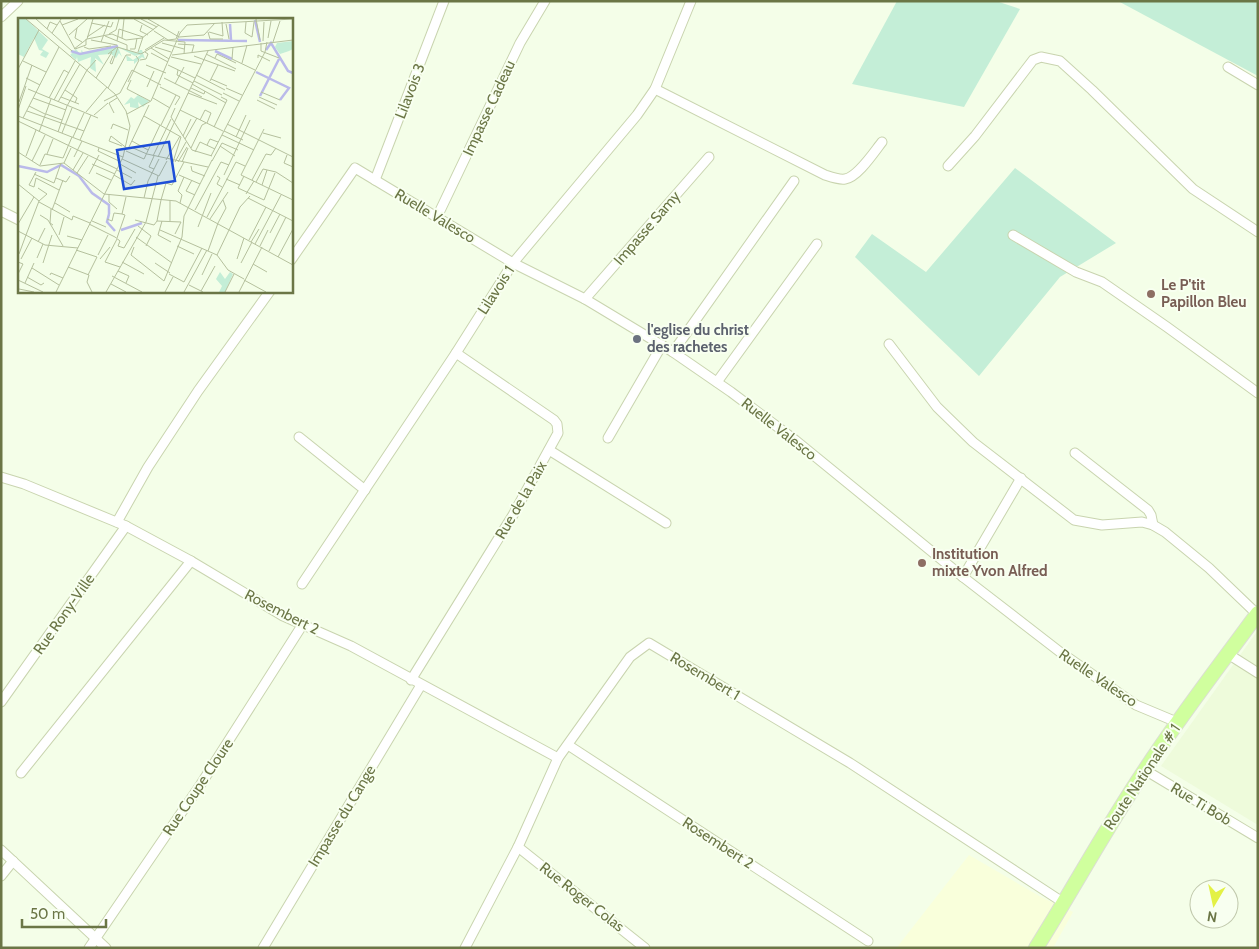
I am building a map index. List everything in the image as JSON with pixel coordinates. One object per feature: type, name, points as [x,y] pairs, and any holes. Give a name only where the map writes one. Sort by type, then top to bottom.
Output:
[{"type":"main road","name":"Route Nationale # 1","points":[[1036,948],[1145,770],[1258,613]]},
{"type":"street","points":[[1,17],[18,1]]},
{"type":"street","name":"Lilavois 3","points":[[375,180],[444,1]]},
{"type":"street","name":"Impasse Cadeau","points":[[437,218],[520,43],[545,1]]},
{"type":"street","name":"Lilavois 1","points":[[302,584],[456,353],[513,262],[636,116],[655,89],[691,1]]},
{"type":"street","points":[[948,166],[975,136],[1033,60],[1042,56],[1060,61],[1193,190],[1258,232]]},
{"type":"street","points":[[1228,67],[1258,85]]},
{"type":"street","points":[[655,89],[825,175],[837,179],[853,176],[882,142]]},
{"type":"street","name":"Impasse Samy","points":[[585,299],[709,157]]},
{"type":"street","name":"Ruelle Valesco","points":[[292,259],[355,168],[513,262],[585,299],[673,352],[795,440],[963,577],[1060,652],[1136,705],[1179,723]]},
{"type":"street","points":[[673,352],[794,181]]},
{"type":"street","points":[[1,210],[18,219]]},
{"type":"street","points":[[1013,235],[1076,272],[1102,282],[1258,393]]},
{"type":"street","points":[[717,382],[817,244]]},
{"type":"street","points":[[116,522],[148,467],[198,390],[269,292]]},
{"type":"street","points":[[889,344],[938,408],[973,442],[1074,520],[1102,526],[1142,522],[1153,525],[1165,532],[1209,568],[1258,613]]},
{"type":"street","points":[[608,438],[662,345]]},
{"type":"street","name":"Rue de la Paix","points":[[411,680],[513,516],[558,433],[557,424],[554,420],[456,353]]},
{"type":"street","points":[[298,437],[365,490]]},
{"type":"street","points":[[549,450],[666,523]]},
{"type":"street","points":[[1075,453],[1148,510],[1152,514],[1153,525]]},
{"type":"street","name":"Rosembert 2","points":[[1,477],[24,484],[126,526],[191,561],[283,616],[352,646],[411,680],[558,758]]},
{"type":"street","points":[[963,577],[1021,478]]},
{"type":"street","name":"Rue Rony-Ville","points":[[1,702],[126,526]]},
{"type":"street","points":[[22,773],[191,561]]},
{"type":"street","name":"Rue Coupe Cloure","points":[[89,948],[201,784],[304,624]]},
{"type":"street","name":"Rosembert 1","points":[[464,948],[518,847],[558,758],[630,657],[649,643],[850,763],[1064,903]]},
{"type":"street","points":[[1228,654],[1258,673]]},
{"type":"street","name":"Impasse du Cange","points":[[262,948],[421,685]]},
{"type":"street","name":"Rosembert 2","points":[[568,745],[868,941]]},
{"type":"street","name":"Rue Ti Bob","points":[[1145,770],[1258,838]]},
{"type":"street","name":"Rue Roger Colas","points":[[518,847],[645,948]]},
{"type":"street","points":[[1,850],[106,948]]},
{"type":"street","points":[[1,876],[13,861]]},
{"type":"shaded area","points":[[897,1],[996,1],[1020,9],[964,107],[852,84]]},
{"type":"shaded area","points":[[1118,1],[1258,1],[1258,76]]},
{"type":"shaded area","points":[[1015,168],[1116,243],[1060,277],[979,376],[855,257],[872,234],[926,272]]},
{"type":"shaded area","points":[[1258,630],[1258,825],[1161,766]]},
{"type":"shaded area","points":[[969,855],[1041,897],[1073,912],[1053,948],[901,948],[898,946]]},
{"type":"place","name":"Le P'tit Papillon Bleu","points":[[1151,294]]},
{"type":"place","name":"l'eglise du christ des rachetes","points":[[637,339]]},
{"type":"place","name":"Institution mixte Yvon Alfred","points":[[922,563]]}]
